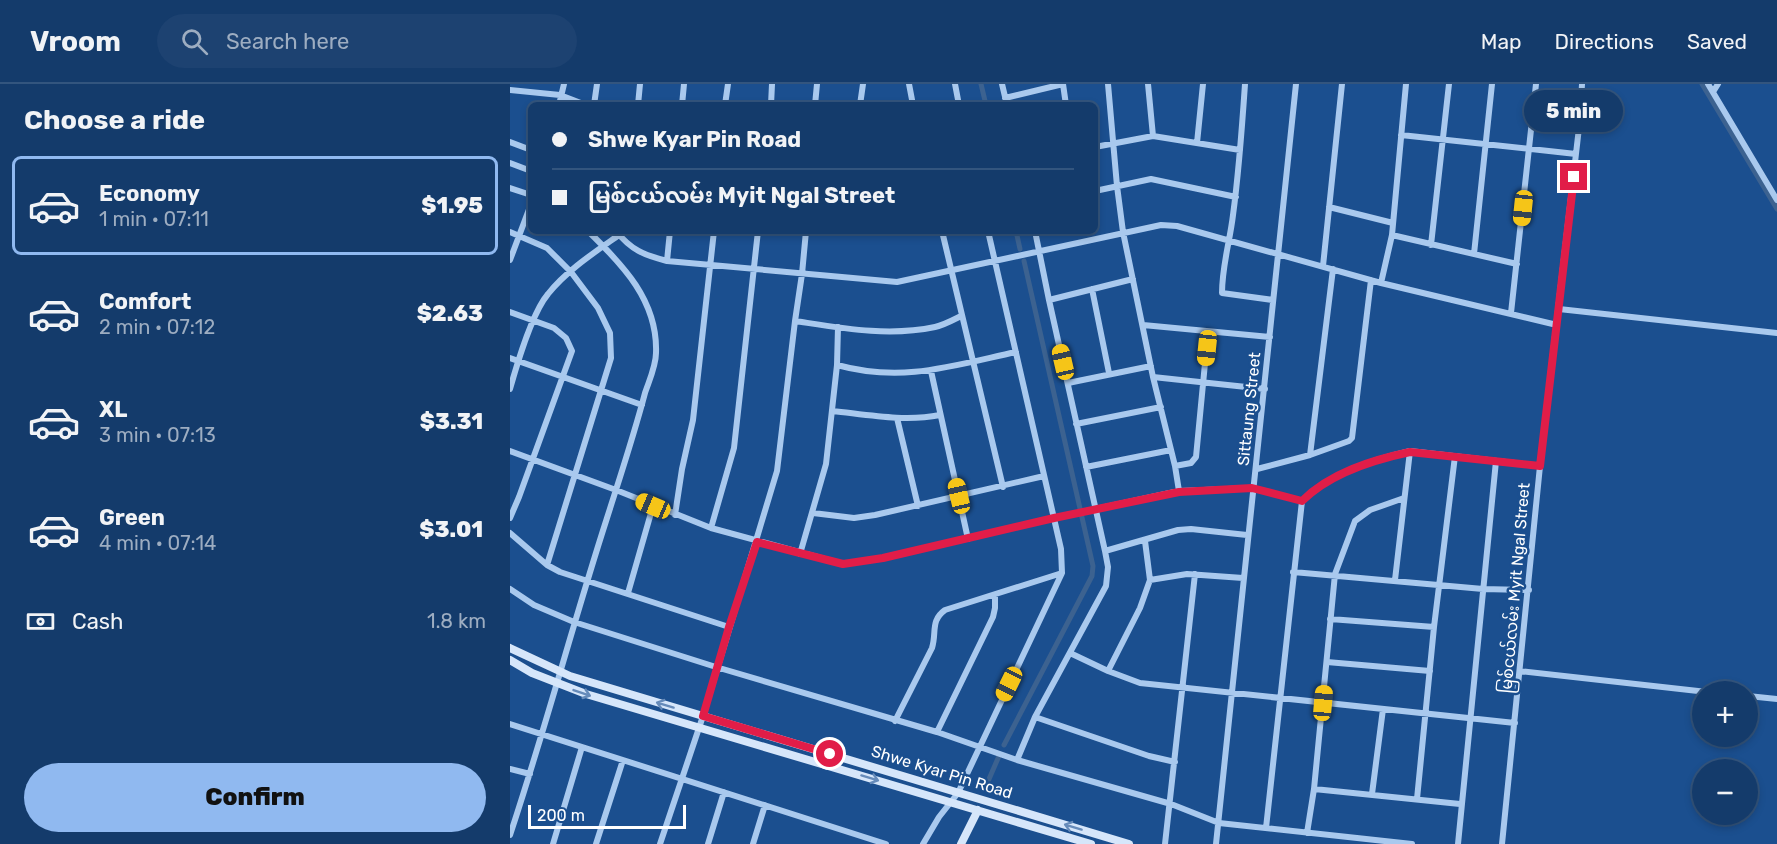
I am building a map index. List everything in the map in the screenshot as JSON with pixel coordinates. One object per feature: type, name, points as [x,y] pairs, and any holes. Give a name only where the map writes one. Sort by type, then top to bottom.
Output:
[{"type":"street","points":[[560,102],[564,84]]},
{"type":"street","points":[[594,102],[597,84]]},
{"type":"street","points":[[638,102],[640,84]]},
{"type":"street","points":[[682,102],[684,84]]},
{"type":"street","points":[[725,102],[728,84]]},
{"type":"street","points":[[771,102],[772,84]]},
{"type":"street","points":[[815,102],[817,84]]},
{"type":"street","points":[[861,102],[863,84]]},
{"type":"street","points":[[909,84],[912,102]]},
{"type":"street","points":[[955,84],[958,102]]},
{"type":"street","points":[[1002,84],[1006,101],[1064,84],[1066,102]]},
{"type":"street","points":[[1108,84],[1123,232],[1179,492]]},
{"type":"street","points":[[1148,84],[1153,136]]},
{"type":"street","points":[[1197,143],[1203,84]]},
{"type":"street","points":[[1245,84],[1236,197],[1230,242],[1222,272],[1222,293],[1274,300]]},
{"type":"street","name":"Sittaung Street","points":[[1216,844],[1296,84]]},
{"type":"street","points":[[1323,266],[1342,84]]},
{"type":"street","points":[[1381,282],[1392,235],[1406,84]]},
{"type":"street","points":[[1431,245],[1449,84]]},
{"type":"street","points":[[1474,254],[1492,84]]},
{"type":"street","points":[[1511,313],[1536,84]]},
{"type":"street","name":"မြစ်ငယ်လမ်း Myit Ngal Street","points":[[1502,844],[1582,84]]},
{"type":"street","points":[[1708,84],[1777,200]]},
{"type":"street","points":[[1713,92],[1718,84]]},
{"type":"street","points":[[510,90],[560,95],[578,102]]},
{"type":"street","points":[[1401,135],[1576,154]]},
{"type":"street","points":[[1098,146],[1153,136],[1240,150]]},
{"type":"street","points":[[510,142],[528,149]]},
{"type":"street","points":[[510,163],[528,170]]},
{"type":"street","points":[[1098,190],[1151,179],[1236,197]]},
{"type":"street","points":[[510,188],[528,194]]},
{"type":"street","points":[[1329,207],[1393,223]]},
{"type":"street","points":[[510,260],[528,211]]},
{"type":"street","points":[[620,234],[629,245],[643,254],[667,261],[897,282],[1123,232],[1161,225],[1177,226],[1371,280],[1557,325]]},
{"type":"street","points":[[510,232],[547,248],[572,272],[598,309],[610,333],[611,358],[602,392],[547,565]]},
{"type":"street","points":[[510,835],[656,354],[651,316],[641,291],[591,234]]},
{"type":"street","points":[[510,389],[518,361],[547,295],[616,234]]},
{"type":"street","points":[[667,261],[670,234]]},
{"type":"street","points":[[675,515],[693,420],[714,234]]},
{"type":"street","points":[[711,528],[734,448],[758,234]]},
{"type":"street","points":[[660,844],[703,716],[716,667],[757,542],[778,464],[806,234]]},
{"type":"street","points":[[943,234],[1002,487]]},
{"type":"street","points":[[923,844],[939,817],[958,793],[1062,573],[1063,560],[1054,518],[989,234]]},
{"type":"street","points":[[1017,760],[1035,717],[1106,586],[1108,567],[1048,300],[1036,234]]},
{"type":"street","points":[[1392,235],[1517,264]]},
{"type":"street","points":[[1310,455],[1333,269]]},
{"type":"street","points":[[1048,300],[1133,279]]},
{"type":"street","points":[[1257,469],[1310,455],[1349,441],[1353,434],[1371,280]]},
{"type":"street","points":[[1092,289],[1109,373]]},
{"type":"street","points":[[1559,309],[1777,333]]},
{"type":"street","points":[[510,312],[554,328],[566,338],[572,351],[510,518]]},
{"type":"street","points":[[795,321],[865,331],[900,332],[936,326],[961,316]]},
{"type":"street","points":[[1143,326],[1270,337]]},
{"type":"street","points":[[800,554],[826,464],[833,411],[838,327]]},
{"type":"street","points":[[1175,466],[1191,463],[1196,457],[1208,332]]},
{"type":"street","points":[[837,365],[860,371],[889,374],[931,371],[1016,352]]},
{"type":"street","points":[[510,358],[642,405]]},
{"type":"street","points":[[1068,383],[1151,366]]},
{"type":"street","points":[[931,371],[968,539]]},
{"type":"street","points":[[1153,377],[1264,389]]},
{"type":"street","points":[[1076,424],[1161,407]]},
{"type":"street","points":[[833,411],[897,418],[925,418],[940,415]]},
{"type":"street","points":[[897,418],[918,506]]},
{"type":"street","points":[[1086,467],[1171,450]]},
{"type":"street","points":[[510,451],[711,528],[843,564],[883,558],[1054,518],[1179,492],[1252,488],[1302,501]]},
{"type":"street","points":[[1266,828],[1302,501],[1315,488],[1335,476],[1391,456],[1410,452],[1540,466]]},
{"type":"street","points":[[1395,580],[1410,452]]},
{"type":"street","points":[[1417,799],[1434,627],[1455,456]]},
{"type":"street","points":[[1458,844],[1460,804],[1496,461]]},
{"type":"street","points":[[813,513],[854,518],[918,506],[1044,476]]},
{"type":"street","points":[[1307,833],[1314,789],[1335,574],[1355,521],[1370,510],[1404,498]]},
{"type":"street","points":[[628,593],[653,506]]},
{"type":"street","points":[[1105,551],[1178,530],[1191,529],[1247,535]]},
{"type":"street","points":[[510,533],[547,565],[587,581],[729,627]]},
{"type":"street","points":[[1108,671],[1140,608],[1150,580],[1145,541]]},
{"type":"street","points":[[1293,572],[1483,589],[1528,590]]},
{"type":"street","points":[[896,721],[932,648],[935,620],[938,615],[945,610],[1062,573]]},
{"type":"street","points":[[1150,580],[1195,574],[1243,578]]},
{"type":"street","points":[[1166,844],[1195,574]]},
{"type":"street","points":[[510,589],[534,605],[574,622],[716,667],[937,732],[1017,760],[1171,804],[1219,823],[1412,844]]},
{"type":"street","points":[[937,732],[993,617],[995,595]]},
{"type":"street","points":[[1330,619],[1434,627]]},
{"type":"street","name":"Shwe Kyar Pin Road","points":[[510,648],[560,673],[1129,844]]},
{"type":"street","points":[[1070,653],[1140,683],[1515,723]]},
{"type":"street","name":"Shwe Kyar Pin Road","points":[[510,660],[532,672],[586,694],[1091,844]]},
{"type":"street","points":[[1327,662],[1430,671]]},
{"type":"street","points":[[1521,671],[1692,690]]},
{"type":"street","points":[[1758,697],[1777,699]]},
{"type":"street","points":[[1372,795],[1383,709]]},
{"type":"street","points":[[1035,717],[1149,756],[1175,762]]},
{"type":"street","points":[[510,724],[886,844]]},
{"type":"street","points":[[553,844],[582,747]]},
{"type":"street","points":[[596,844],[623,760]]},
{"type":"street","points":[[510,769],[530,774]]},
{"type":"street","points":[[1314,789],[1460,804]]},
{"type":"street","points":[[708,844],[724,792]]},
{"type":"street","points":[[753,844],[765,805]]},
{"type":"street","points":[[961,844],[978,810]]},
{"type":"waterway","points":[[981,84],[985,102]]},
{"type":"waterway","points":[[1702,84],[1777,209]]},
{"type":"waterway","points":[[1017,234],[1020,249]]},
{"type":"waterway","points":[[1004,745],[1092,576],[1093,566],[1024,261]]},
{"type":"waterway","points":[[986,786],[999,756]]},
{"type":"route","points":[[830,754],[703,716],[716,667],[757,542],[843,564],[883,558],[1054,518],[1179,492],[1252,488],[1302,501],[1315,488],[1335,476],[1391,456],[1410,452],[1540,466],[1574,177]]}]
